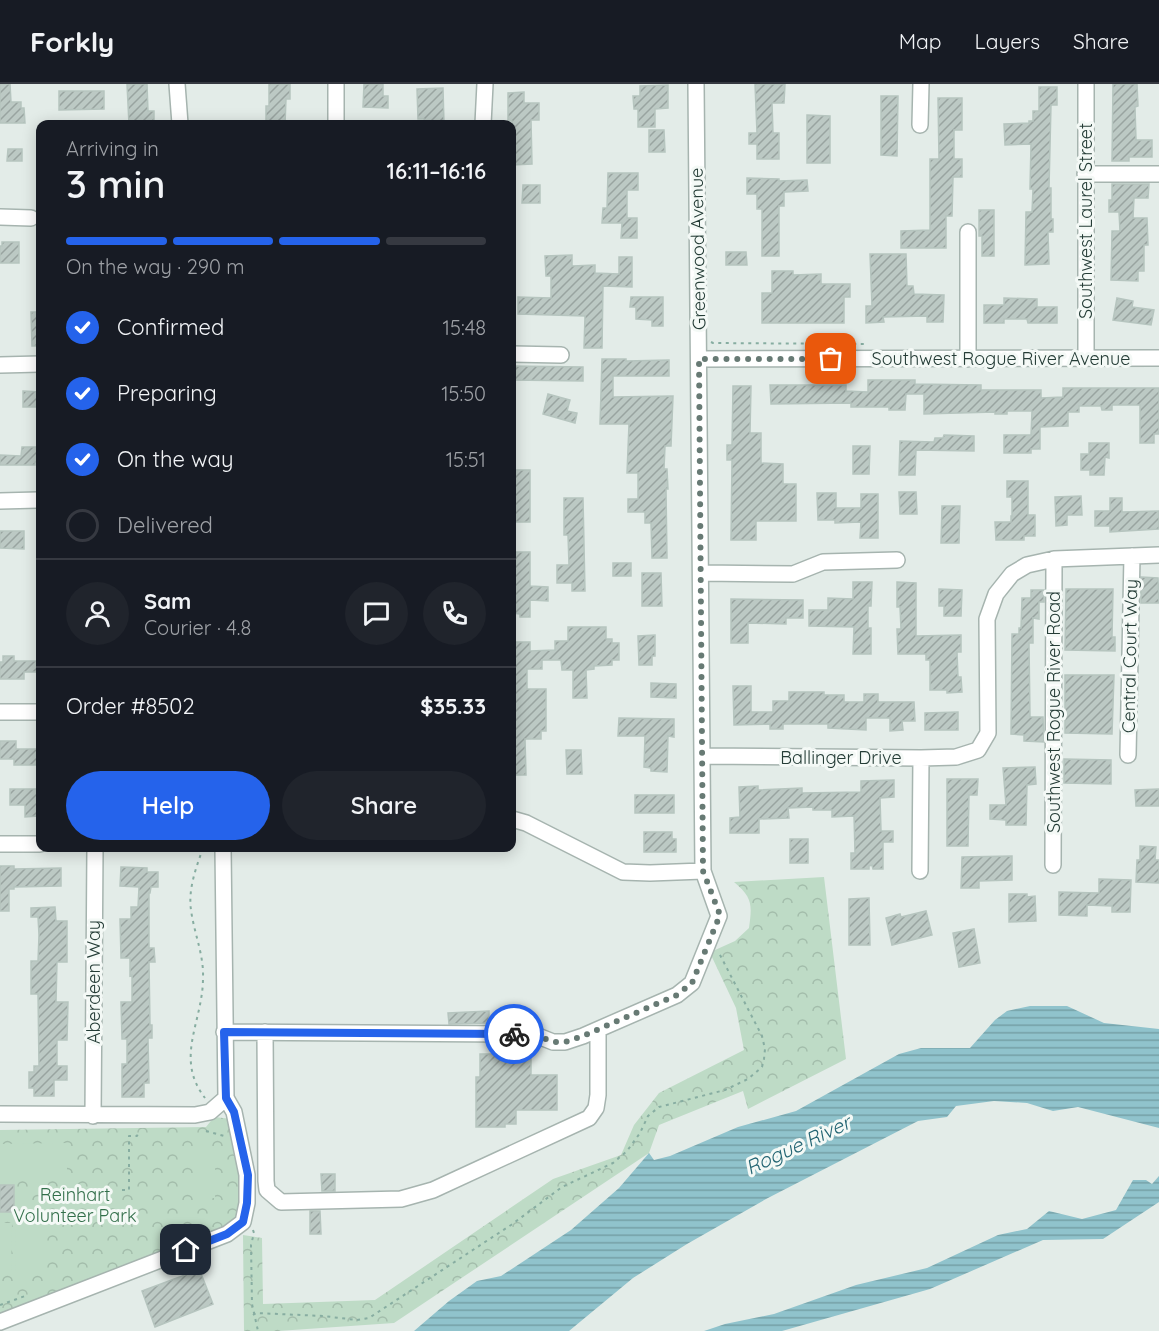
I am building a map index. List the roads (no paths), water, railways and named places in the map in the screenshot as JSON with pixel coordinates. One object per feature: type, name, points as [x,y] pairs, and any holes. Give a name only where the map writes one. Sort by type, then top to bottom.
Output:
[{"type":"street","points":[[177,84],[180,120]]},
{"type":"street","points":[[336,84],[336,120]]},
{"type":"street","points":[[483,120],[485,84]]},
{"type":"street","name":"Greenwood Avenue","points":[[598,1030],[677,995],[692,983],[720,915],[703,871],[696,84]]},
{"type":"street","points":[[920,125],[921,84]]},
{"type":"street","name":"Southwest Laurel Street","points":[[1086,84],[1086,358]]},
{"type":"street","points":[[1085,174],[1159,174]]},
{"type":"street","points":[[0,217],[31,218]]},
{"type":"street","points":[[968,232],[968,359]]},
{"type":"street","points":[[516,354],[561,355]]},
{"type":"street","name":"Southwest Rogue River Avenue","points":[[699,359],[1159,358]]},
{"type":"street","points":[[0,365],[36,364]]},
{"type":"street","points":[[0,501],[36,500]]},
{"type":"street","points":[[1054,559],[1159,555]]},
{"type":"street","name":"Central Court Way","points":[[1128,755],[1132,556]]},
{"type":"street","name":"Ballinger Drive","points":[[703,756],[921,758],[956,757],[978,750],[988,733],[987,619],[996,594],[1012,574],[1027,565],[1054,559]]},
{"type":"street","name":"Southwest Rogue River Road","points":[[1053,866],[1054,559]]},
{"type":"street","points":[[701,573],[793,574],[823,562],[897,560]]},
{"type":"street","points":[[0,712],[36,712]]},
{"type":"street","points":[[920,871],[921,758]]},
{"type":"street","points":[[516,820],[623,872],[703,871]]},
{"type":"street","points":[[0,844],[36,844]]},
{"type":"street","name":"Aberdeen Way","points":[[93,1116],[95,852]]},
{"type":"street","points":[[0,1322],[227,1234],[243,1222],[247,1203],[248,1175],[234,1112],[226,1098],[223,852]]},
{"type":"street","points":[[224,1032],[265,1032],[526,1034],[553,1042],[565,1042],[598,1030],[596,1108],[589,1118],[433,1190],[417,1195],[401,1199],[281,1202],[267,1190],[266,1181],[265,1032]]},
{"type":"street","points":[[0,1114],[195,1115],[210,1112],[226,1098]]},
{"type":"water","name":"Rogue River","points":[[1030,1006],[1067,1006],[1104,1023],[1159,1029],[1159,1128],[1078,1107],[1053,1111],[1027,1103],[994,1101],[956,1106],[947,1117],[918,1121],[766,1199],[687,1244],[633,1278],[569,1331],[414,1331],[477,1281],[501,1276],[571,1230],[619,1188],[649,1153],[654,1160],[670,1156],[738,1127],[796,1111],[899,1054],[921,1048],[970,1048],[995,1020],[1007,1011]]},
{"type":"water","points":[[1159,1176],[1159,1202],[1103,1239],[1043,1240],[930,1289],[782,1331],[704,1331],[725,1324],[774,1314],[856,1285],[927,1268],[998,1235],[1027,1229],[1049,1211],[1082,1219],[1116,1210],[1133,1180],[1146,1180],[1152,1184]]},
{"type":"park label","name":"Reinhart Volunteer Park","points":[[75,1205]]}]
